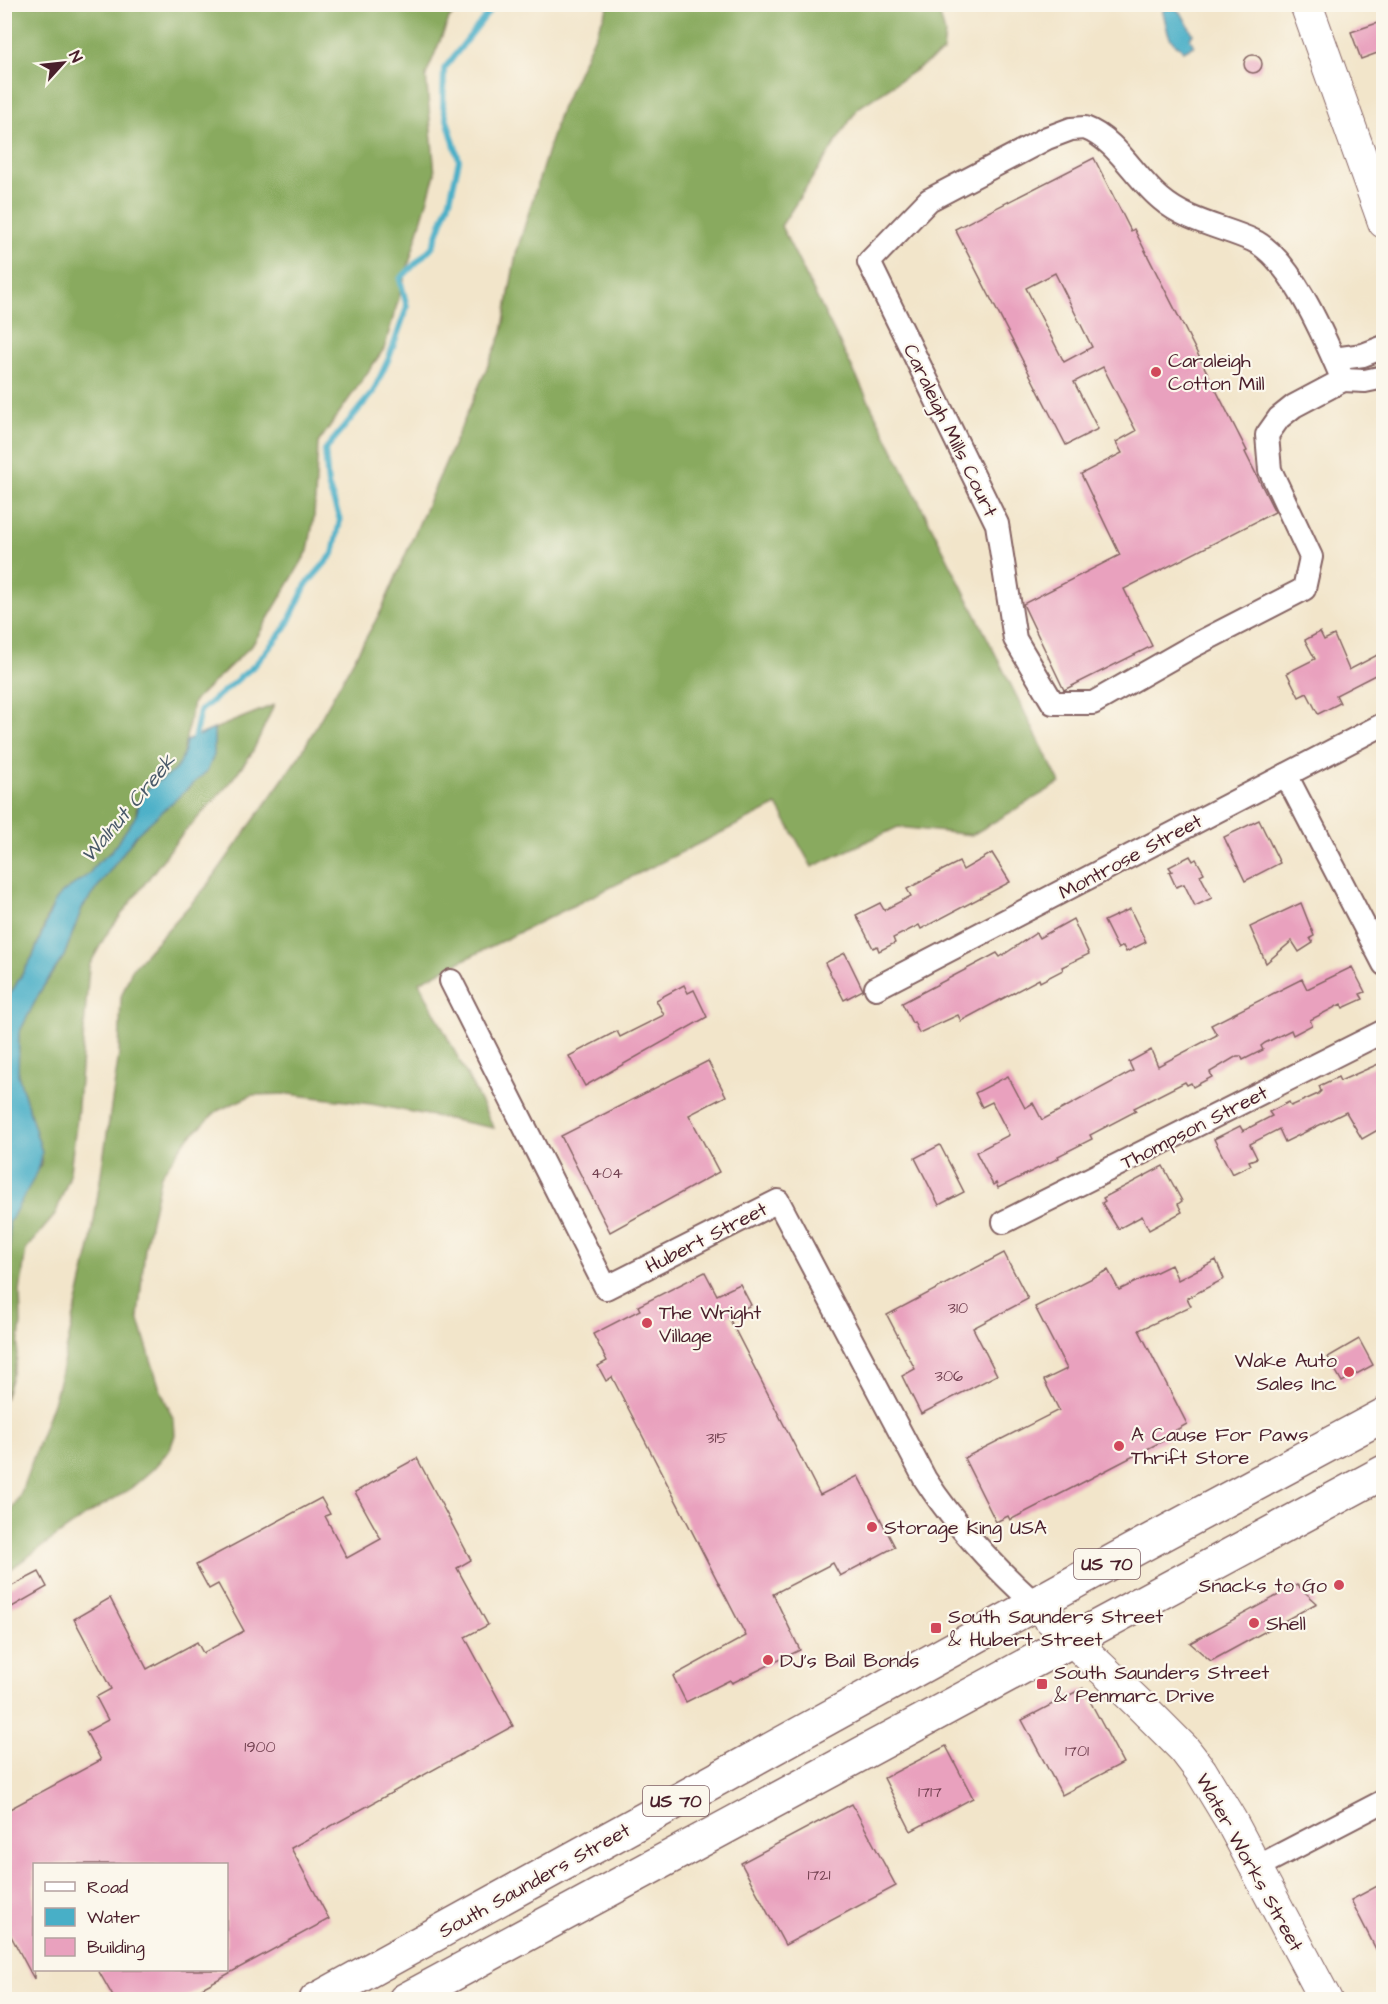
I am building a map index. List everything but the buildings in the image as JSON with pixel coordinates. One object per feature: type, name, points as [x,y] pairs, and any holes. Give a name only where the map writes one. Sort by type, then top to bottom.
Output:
[{"type":"main road","name":"South Saunders Street","points":[[316,2000],[1036,1605],[1132,1550],[1383,1415]]},
{"type":"main road","name":"US 70","points":[[416,1997],[1383,1472]]},
{"type":"street","points":[[1306,4],[1383,222]]},
{"type":"street","name":"Caraleigh Mills Court","points":[[1383,347],[1363,354],[1339,369],[1279,418],[1267,435],[1270,470],[1311,557],[1304,589],[1193,646],[1093,703],[1053,703],[1015,639],[997,524],[869,262],[929,200],[1047,138],[1071,129],[1085,129],[1095,132],[1162,201],[1189,216],[1255,241],[1272,253],[1294,282],[1339,369],[1365,381],[1383,377]]},
{"type":"street","name":"Montrose Street","points":[[876,988],[1383,724]]},
{"type":"street","points":[[1286,775],[1383,964]]},
{"type":"street","name":"Hubert Street","points":[[451,981],[606,1288],[778,1201],[925,1479],[940,1502],[983,1553],[1036,1605]]},
{"type":"street","name":"Thompson Street","points":[[1004,1222],[1383,1032]]},
{"type":"street","name":"Water Works Street","points":[[1036,1605],[1184,1749],[1215,1793],[1257,1867],[1326,2000]]},
{"type":"street","points":[[1257,1867],[1383,1801]]},
{"type":"green space","points":[[5,5],[461,5],[449,19],[426,75],[435,174],[384,349],[318,443],[314,517],[308,551],[253,644],[193,702],[181,764],[176,771],[145,791],[137,803],[136,816],[111,852],[97,863],[89,874],[62,893],[49,913],[33,956],[5,1003]]},
{"type":"green space","points":[[609,5],[937,5],[945,33],[943,52],[858,108],[781,226],[1060,783],[972,835],[898,827],[812,867],[777,805],[419,982],[494,1128],[371,1104],[288,1094],[252,1095],[217,1111],[186,1140],[161,1175],[145,1248],[138,1317],[159,1386],[174,1421],[175,1435],[170,1449],[153,1469],[129,1490],[88,1514],[5,1573],[5,1522],[20,1495],[56,1394],[90,1247],[119,1054],[121,997],[132,969],[207,886],[300,755],[381,611],[502,333],[516,254],[559,114]]},
{"type":"green space","points":[[274,705],[252,753],[228,785],[179,838],[106,935],[89,966],[77,1118],[69,1178],[55,1215],[26,1249],[20,1292],[21,1324],[16,1363],[5,1399],[5,1313],[11,1293],[9,1223],[41,1164],[42,1152],[18,1075],[19,1033],[41,990],[64,956],[82,908],[137,834],[207,771],[214,755],[214,729]]},
{"type":"water","points":[[1173,5],[1183,16],[1193,34],[1190,39],[1194,46],[1183,51],[1170,38],[1162,11]]},
{"type":"water","points":[[214,729],[214,755],[207,771],[137,834],[82,908],[64,956],[41,990],[19,1033],[18,1075],[42,1152],[38,1171],[9,1223],[11,1293],[5,1313],[5,1003],[33,956],[54,903],[62,893],[89,874],[97,863],[111,852],[136,816],[141,795],[180,764],[186,741]]},
{"type":"waterway","name":"Walnut Creek","points":[[193,744],[200,711],[255,665],[286,627],[306,585],[333,554],[340,520],[328,485],[325,450],[373,392],[389,358],[407,307],[400,279],[433,246],[450,200],[459,160],[443,106],[444,69],[495,4]]},
{"type":"place","name":"Caraleigh Cotton Mill","points":[[1156,372]]},
{"type":"place","name":"The Wright Village","points":[[647,1323]]},
{"type":"place","name":"Wake Auto Sales Inc","points":[[1349,1372]]},
{"type":"place","name":"A Cause For Paws Thrift Store","points":[[1119,1446]]},
{"type":"place","name":"Storage King USA","points":[[872,1527]]},
{"type":"place","name":"Snacks to Go","points":[[1339,1585]]},
{"type":"place","name":"Shell","points":[[1254,1623]]},
{"type":"place","name":"South Saunders Street & Hubert Street","points":[[936,1628]]},
{"type":"place","name":"DJ's Bail Bonds","points":[[768,1660]]},
{"type":"place","name":"South Saunders Street & Penmarc Drive","points":[[1042,1684]]}]
